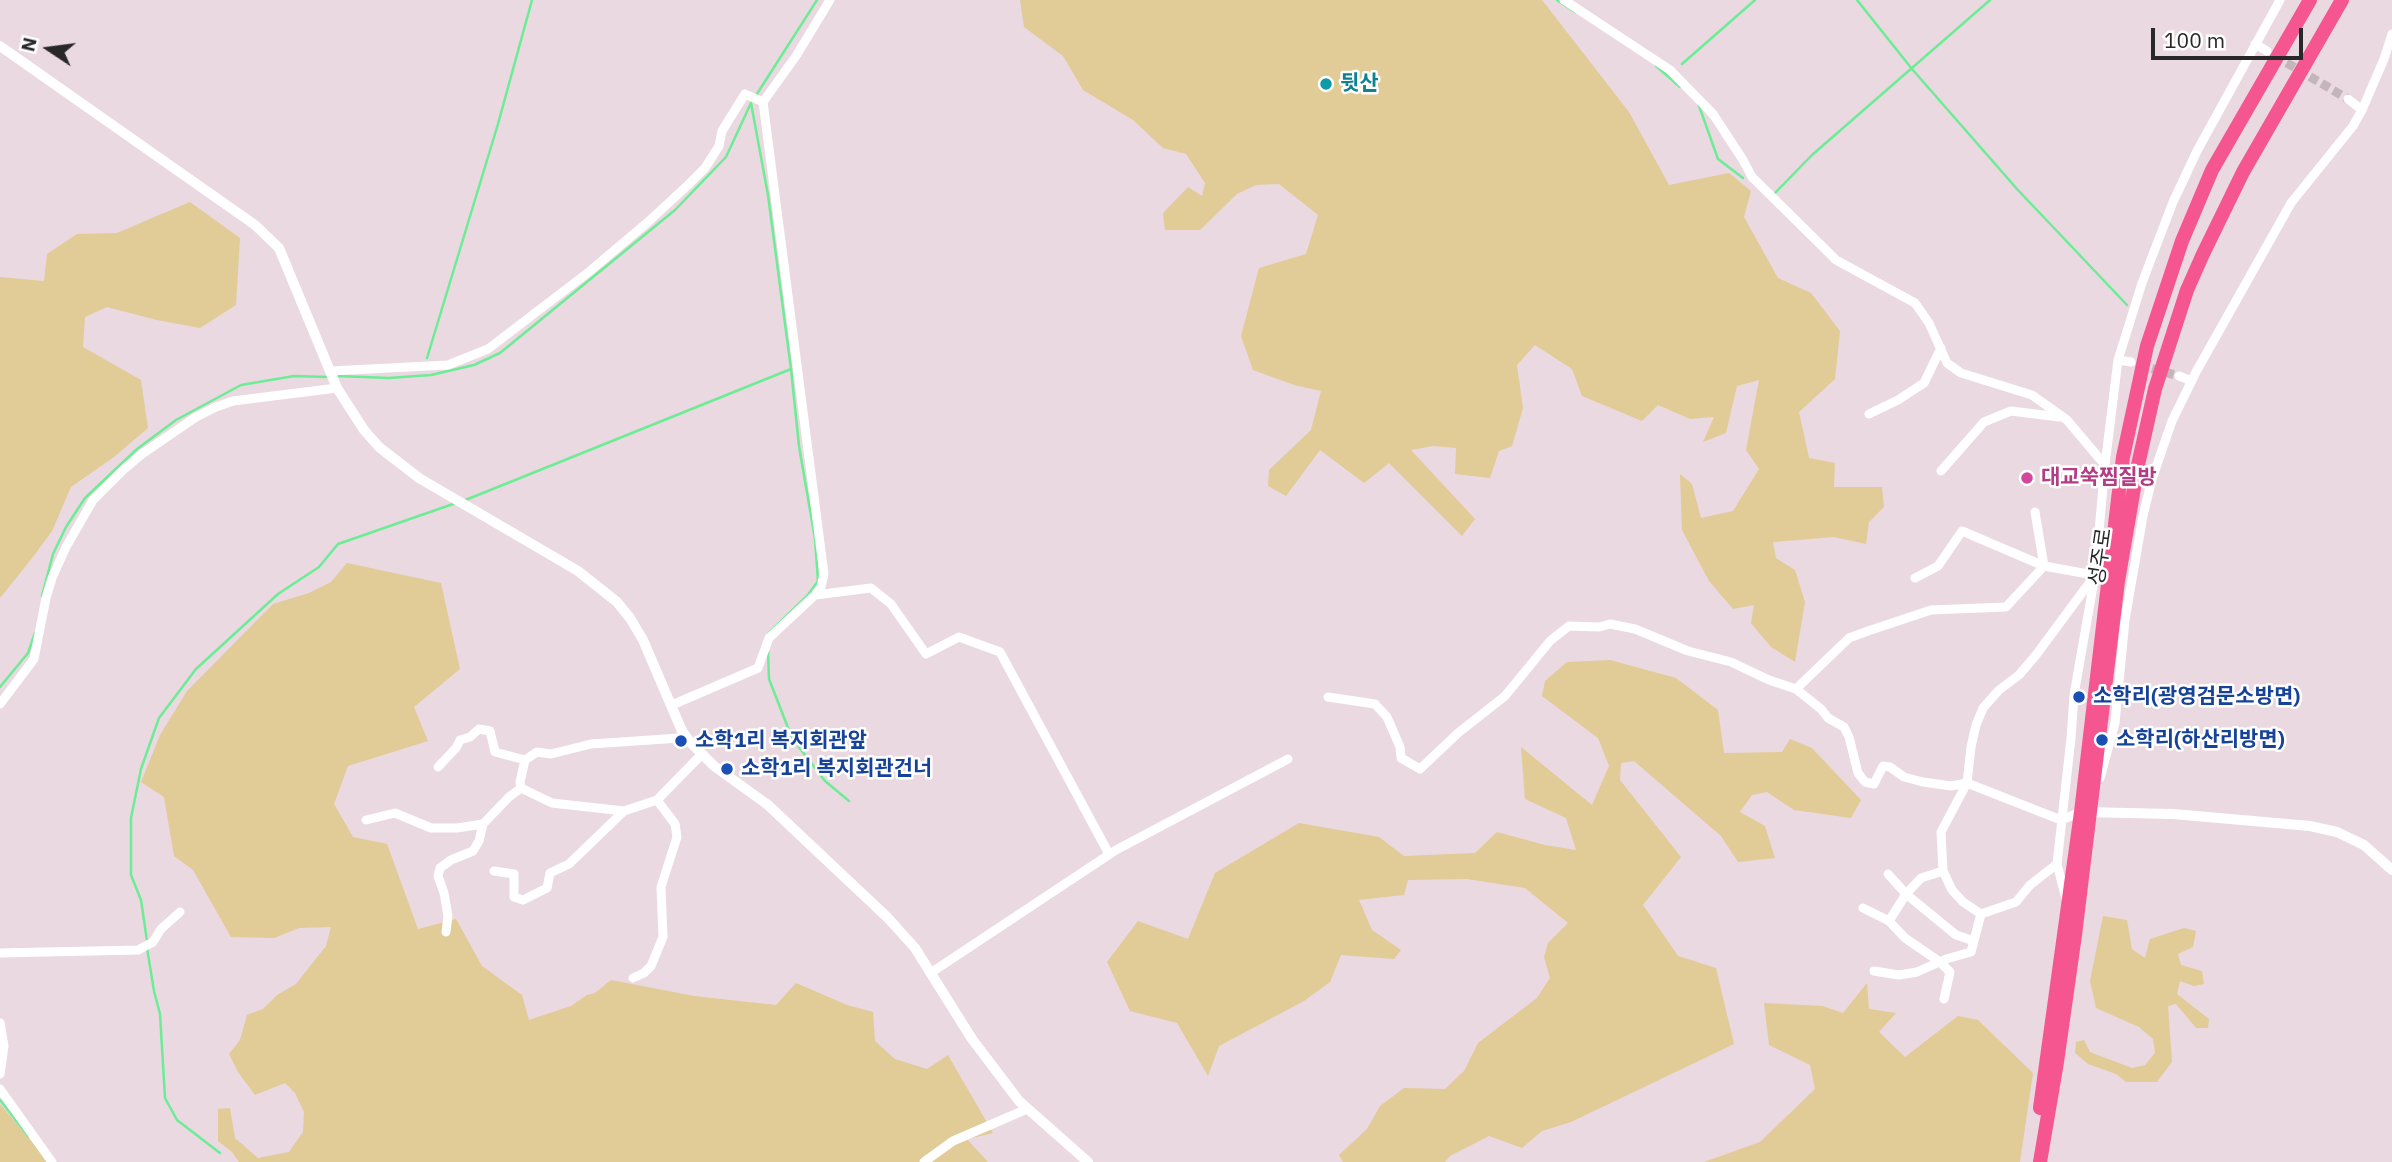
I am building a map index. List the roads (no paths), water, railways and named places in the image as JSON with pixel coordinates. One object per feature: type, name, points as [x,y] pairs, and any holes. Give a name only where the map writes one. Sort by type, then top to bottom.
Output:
[{"type":"highway","name":"성주로","points":[[2033,1162],[2068,907],[2086,811],[2102,576],[2123,457],[2147,346],[2182,241],[2213,170],[2310,0]]},
{"type":"highway","name":"성주로","points":[[2040,1162],[2057,1062],[2086,811],[2118,581],[2144,435],[2174,330],[2203,254],[2244,172],[2342,0]]},
{"type":"street","points":[[672,705],[758,668],[769,638],[816,595],[824,574],[763,102],[796,56],[830,0]]},
{"type":"street","points":[[1564,0],[1670,70],[1713,114],[1752,177],[1836,260],[1915,303],[1929,323],[1947,363],[1961,373],[2032,395],[2067,420],[2105,465]]},
{"type":"street","points":[[2068,907],[2057,864],[2061,820],[2074,695],[2102,576],[2105,465],[2118,360],[2142,283],[2173,202],[2208,128],[2280,0]]},
{"type":"street","points":[[2086,811],[2116,723],[2131,575],[2151,480],[2172,421],[2291,204],[2353,126],[2384,59],[2392,33]]},
{"type":"street","points":[[2255,44],[2267,51]]},
{"type":"street","points":[[0,46],[255,225],[274,242],[279,248],[334,380],[364,430],[379,447],[419,478],[578,571],[617,602],[643,640],[682,731],[701,755],[768,805],[888,918],[915,948],[972,1039],[1012,1093],[1088,1162]]},
{"type":"street","points":[[0,705],[34,659],[46,598],[66,547],[93,500],[142,454],[196,417],[233,401],[273,395],[334,380],[448,365],[488,349],[590,271],[672,201],[705,167],[719,146],[722,131],[745,94],[763,102]]},
{"type":"street","points":[[2348,99],[2362,110]]},
{"type":"street","points":[[1869,414],[1924,383],[1941,348]]},
{"type":"street","points":[[2118,360],[2131,362]]},
{"type":"street","points":[[2179,376],[2192,381]]},
{"type":"street","points":[[1941,471],[1984,422],[2011,411],[2046,414],[2067,420]]},
{"type":"street","points":[[1796,689],[1849,638],[1931,610],[2006,607],[2044,566],[2035,512]]},
{"type":"street","points":[[1915,578],[1938,566],[1962,531],[2044,566],[2102,576]]},
{"type":"street","points":[[1981,914],[1963,902],[1952,890],[1943,871],[1941,832],[1967,783],[1976,725],[1983,709],[1999,690],[2019,675],[2102,576]]},
{"type":"street","points":[[816,595],[871,588],[891,604],[926,654],[958,637],[1000,652],[1109,854]]},
{"type":"street","points":[[1328,697],[1375,704],[1387,716],[1400,747],[1401,758],[1420,769],[1458,733],[1505,696],[1550,641],[1569,626],[1599,627],[1610,624],[1634,629],[1688,651],[1731,662],[1796,689],[1828,718],[1844,727],[1858,773],[1865,782],[1874,784],[1882,766],[1890,767],[1904,776],[1923,782],[1951,786],[1967,783],[2061,820],[2086,811],[2173,814],[2310,826],[2337,832],[2364,845],[2392,870]]},
{"type":"street","points":[[438,767],[460,740],[470,737],[479,729],[490,732],[495,752],[525,760]]},
{"type":"street","points":[[521,788],[525,760],[537,752],[551,754],[591,744],[680,738],[691,742]]},
{"type":"street","points":[[521,788],[552,803],[624,811],[657,800],[701,755]]},
{"type":"street","points":[[932,972],[1109,854],[1288,759]]},
{"type":"street","points":[[446,932],[448,916],[438,876],[440,868],[473,851],[479,841],[483,824],[521,788]]},
{"type":"street","points":[[633,978],[651,967],[660,947],[663,937],[661,887],[677,837],[675,824],[657,800]]},
{"type":"street","points":[[494,871],[514,874],[513,897],[523,900],[547,888],[551,873],[569,864],[624,811]]},
{"type":"street","points":[[366,820],[395,813],[431,828],[483,824]]},
{"type":"street","points":[[1981,914],[2016,902],[2030,885],[2057,864]]},
{"type":"street","points":[[1889,921],[1906,894],[1921,878],[1943,871]]},
{"type":"street","points":[[1888,874],[1906,894],[1956,935],[1974,941]]},
{"type":"street","points":[[1863,908],[1889,921],[1905,939],[1940,961],[1950,972],[1944,999]]},
{"type":"street","points":[[0,953],[138,950],[153,942],[161,929],[180,912]]},
{"type":"street","points":[[1874,971],[1899,975],[1917,972],[1940,961],[1971,952],[1981,914]]},
{"type":"street","points":[[0,1023],[4,1046],[0,1074]]},
{"type":"street","points":[[0,1089],[52,1162]]},
{"type":"street","points":[[924,1162],[953,1142],[1027,1109]]},
{"type":"waterway","points":[[427,358],[498,124],[532,0]]},
{"type":"waterway","points":[[755,97],[817,0]]},
{"type":"waterway","points":[[1557,0],[1575,12]]},
{"type":"waterway","points":[[1682,64],[1755,0]]},
{"type":"waterway","points":[[1857,0],[1912,69],[2017,189],[2127,305]]},
{"type":"waterway","points":[[1775,193],[1812,155],[1990,0]]},
{"type":"waterway","points":[[1656,66],[1680,87]]},
{"type":"waterway","points":[[338,376],[389,378],[431,375],[474,365],[500,353],[675,210],[726,157],[751,103]]},
{"type":"waterway","points":[[463,501],[791,369],[768,195],[751,103]]},
{"type":"waterway","points":[[1698,103],[1718,159],[1743,178]]},
{"type":"waterway","points":[[769,633],[808,595],[818,581],[815,539],[799,446],[791,369]]},
{"type":"waterway","points":[[42,596],[53,554],[66,527],[85,498],[137,449],[176,420],[241,385],[294,376],[327,377]]},
{"type":"waterway","points":[[147,941],[141,900],[131,875],[131,818],[141,769],[159,718],[196,669],[278,594],[319,567],[338,544],[456,503]]},
{"type":"waterway","points":[[0,687],[28,653],[35,633]]},
{"type":"waterway","points":[[768,650],[769,679],[792,738],[825,781],[849,801]]},
{"type":"waterway","points":[[147,948],[160,1014],[165,1098],[177,1120],[220,1153]]},
{"type":"waterway","points":[[0,1100],[29,1137]]},
{"type":"tunnel","points":[[2275,56],[2348,99]]},
{"type":"tunnel","points":[[2139,365],[2179,376]]},
{"type":"place","name":"뒷산","points":[[1326,84]]},
{"type":"place","name":"대교쑥찜질방","points":[[2027,478]]},
{"type":"place","name":"소학리(광영검문소방면)","points":[[2079,697]]},
{"type":"place","name":"소학리(하산리방면)","points":[[2102,740]]},
{"type":"place","name":"소학1리 복지회관앞","points":[[681,741]]},
{"type":"place","name":"소학1리 복지회관건너","points":[[727,769]]}]
